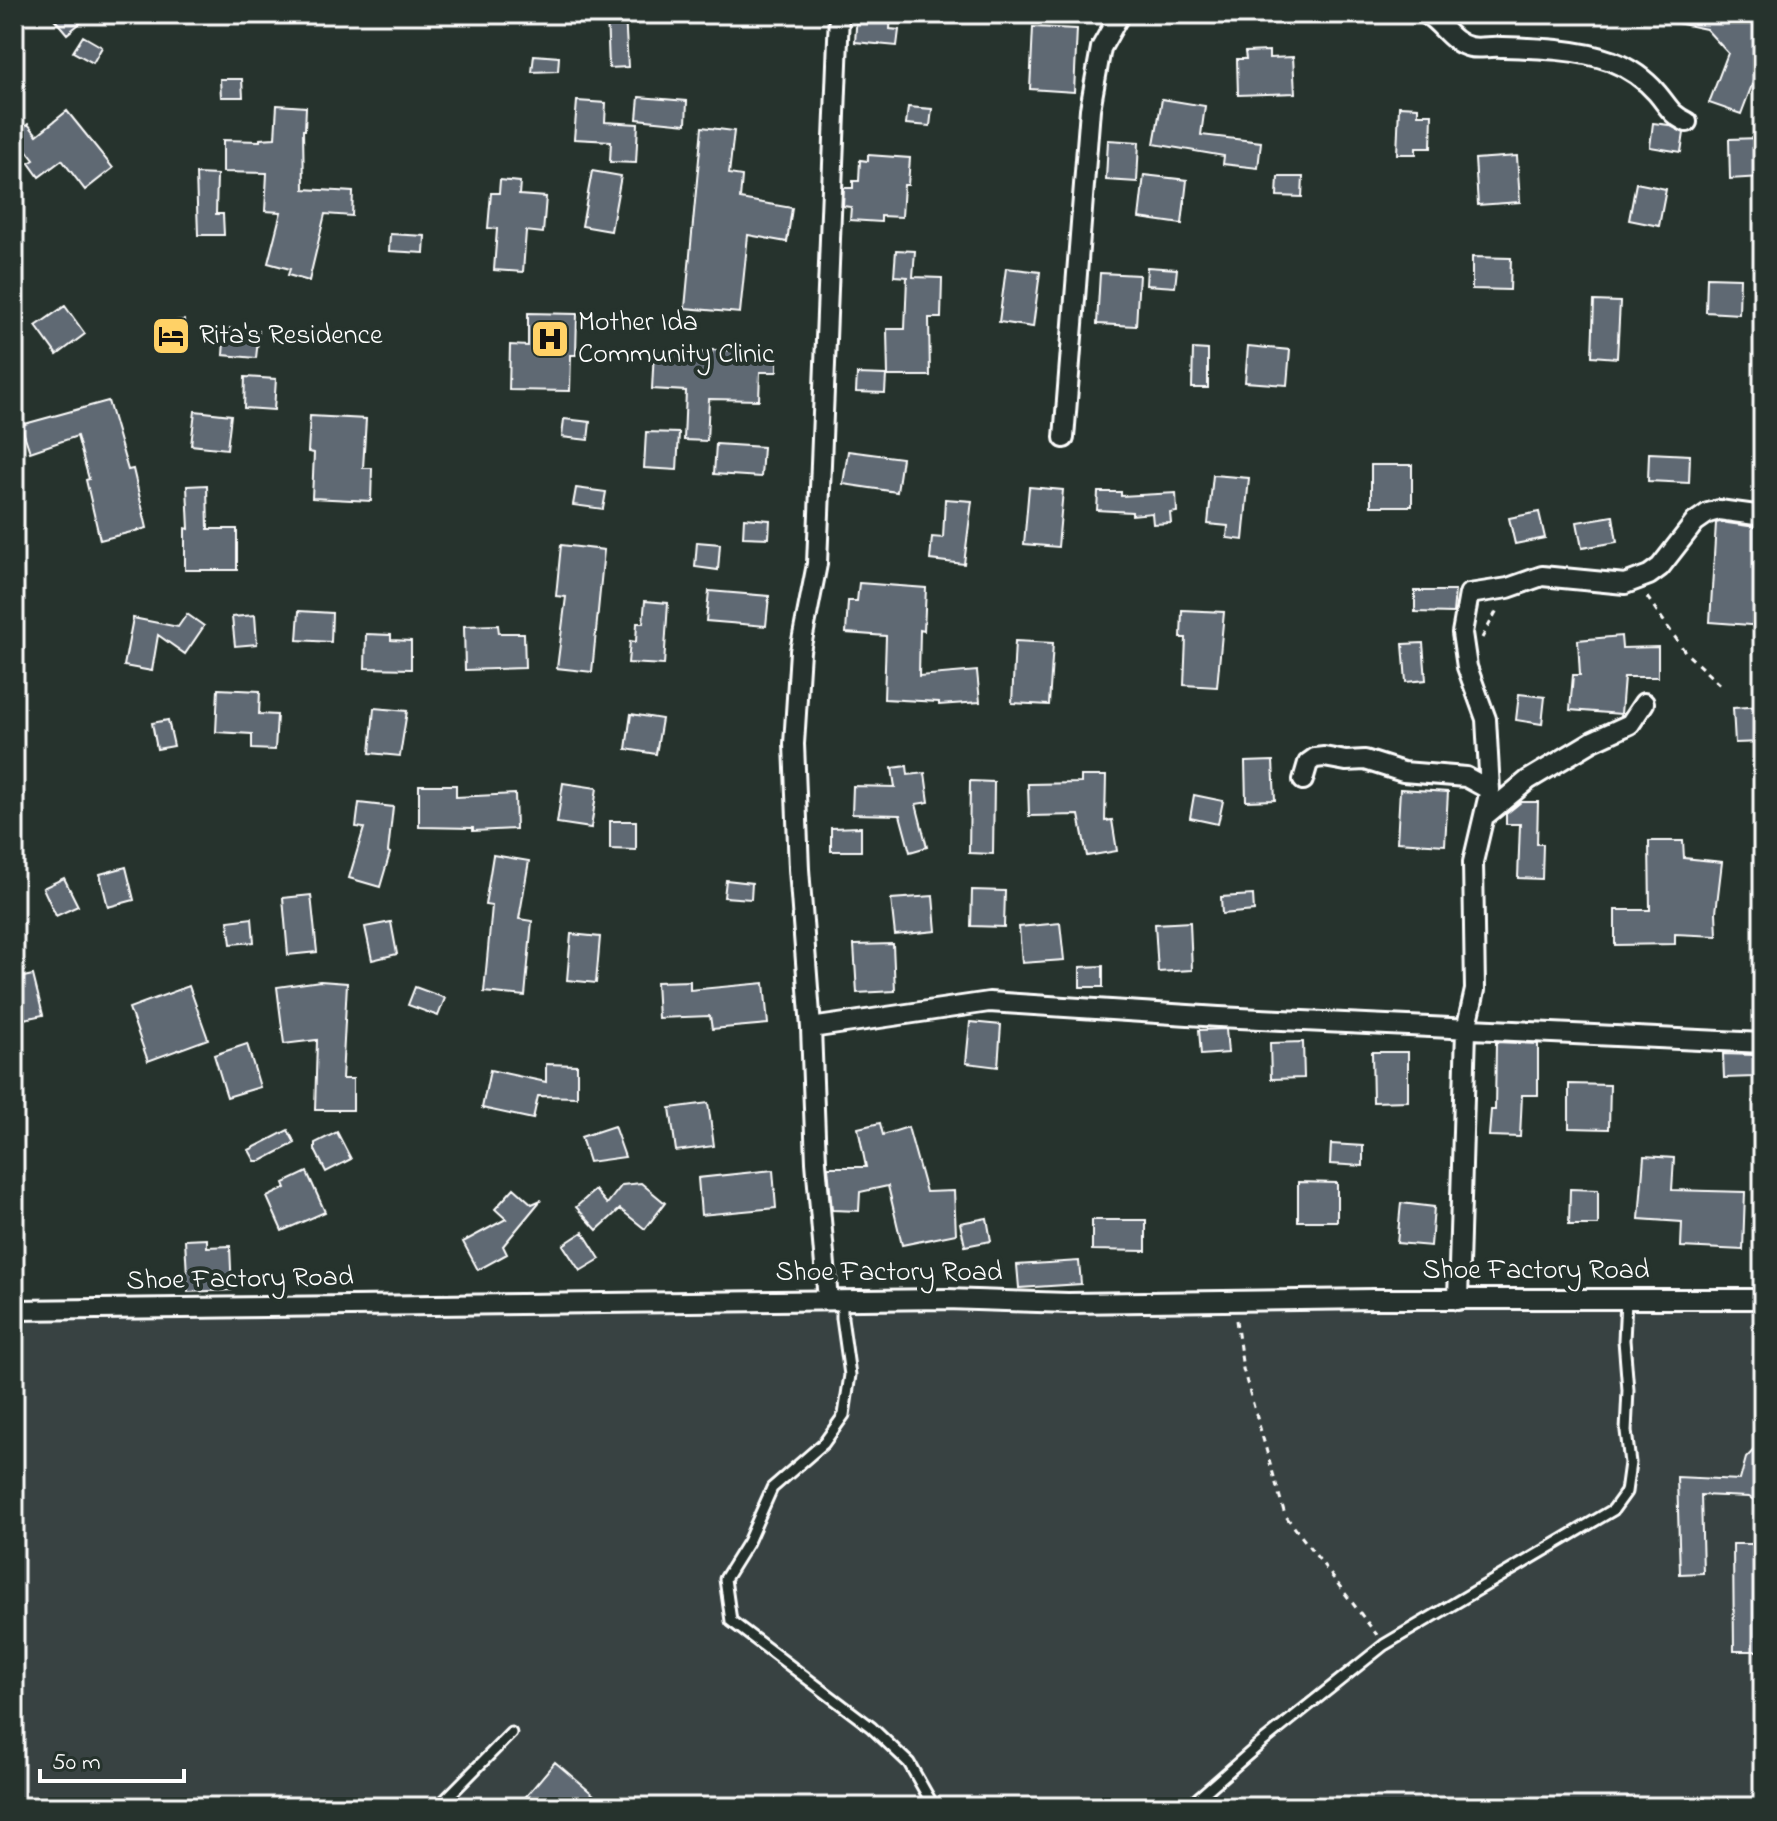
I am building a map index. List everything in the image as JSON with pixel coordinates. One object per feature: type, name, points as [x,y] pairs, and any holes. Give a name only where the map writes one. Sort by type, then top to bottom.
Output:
[{"type":"street","points":[[835,1300],[816,1162],[794,744],[800,651],[817,564],[839,14]]},
{"type":"street","points":[[1064,438],[1090,109],[1101,48],[1120,14]]},
{"type":"street","points":[[1426,14],[1455,40],[1471,47],[1533,48],[1610,61],[1633,71],[1656,92],[1672,115],[1687,122]]},
{"type":"street","points":[[1458,1300],[1466,1030],[1475,990],[1473,862],[1487,814],[1490,790],[1486,719],[1467,667],[1462,633],[1469,594],[1508,588],[1542,576],[1614,585],[1636,580],[1660,567],[1695,522],[1708,513],[1719,510],[1763,516]]},
{"type":"street","points":[[1487,814],[1551,766],[1630,724],[1644,703]]},
{"type":"street","points":[[1303,780],[1308,763],[1324,757],[1365,760],[1403,772],[1466,777],[1490,790]]},
{"type":"street","points":[[811,1028],[989,1002],[1466,1030],[1763,1043]]},
{"type":"street","name":"Shoe Factory Road","points":[[14,1310],[947,1299],[1068,1303],[1763,1299]]},
{"type":"lane","points":[[835,1300],[842,1318],[850,1375],[844,1415],[824,1443],[772,1488],[748,1542],[725,1579],[731,1621],[871,1727],[909,1763],[934,1807]]},
{"type":"lane","points":[[1188,1807],[1260,1744],[1384,1645],[1613,1510],[1626,1492],[1630,1463],[1626,1431],[1626,1301]]},
{"type":"lane","points":[[438,1807],[511,1733]]},
{"type":"path","points":[[1636,580],[1686,653],[1720,685]]},
{"type":"path","points":[[1467,667],[1508,588]]},
{"type":"path","points":[[1235,1301],[1243,1369],[1285,1515],[1384,1645]]},
{"type":"shaded area","points":[[1763,1297],[1763,1807],[14,1807],[14,1314]]},
{"type":"building","points":[[50,14],[91,14],[67,34]]},
{"type":"building","points":[[607,14],[625,14],[628,67],[609,68]]},
{"type":"building","points":[[857,14],[891,14],[890,29],[899,30],[897,46],[855,42]]},
{"type":"building","points":[[1668,14],[1763,14],[1763,56],[1741,114],[1709,103],[1728,53],[1706,29],[1667,21]]},
{"type":"building","points":[[1033,27],[1077,29],[1074,92],[1030,89]]},
{"type":"building","points":[[83,36],[102,47],[93,63],[73,52]]},
{"type":"building","points":[[1269,51],[1269,58],[1293,57],[1295,93],[1238,95],[1237,59],[1246,59],[1245,52]]},
{"type":"building","points":[[534,55],[559,57],[558,71],[532,72]]},
{"type":"building","points":[[220,79],[242,79],[243,97],[221,97]]},
{"type":"building","points":[[639,97],[687,101],[686,124],[637,119]]},
{"type":"building","points":[[1162,99],[1205,106],[1201,135],[1261,142],[1258,168],[1223,164],[1224,156],[1154,144]]},
{"type":"building","points":[[577,101],[606,103],[605,122],[638,124],[636,163],[610,162],[611,141],[574,139]]},
{"type":"building","points":[[277,105],[306,107],[303,130],[304,189],[353,192],[352,216],[325,214],[309,281],[288,275],[290,269],[268,263],[281,212],[265,211],[267,173],[223,172],[223,140],[260,141],[275,138]]},
{"type":"building","points":[[1399,106],[1418,107],[1418,114],[1432,114],[1431,148],[1416,148],[1416,154],[1397,154]]},
{"type":"building","points":[[908,107],[932,109],[930,126],[906,124]]},
{"type":"building","points":[[67,111],[113,168],[85,190],[62,160],[39,177],[29,163],[34,160],[14,134],[28,124],[37,135]]},
{"type":"building","points":[[1653,123],[1669,125],[1684,133],[1681,152],[1650,147]]},
{"type":"building","points":[[702,127],[734,131],[729,174],[742,176],[740,199],[792,208],[787,242],[748,235],[740,313],[685,308]]},
{"type":"building","points":[[1759,138],[1761,177],[1730,179],[1729,139]]},
{"type":"building","points":[[1108,140],[1139,142],[1137,182],[1106,180]]},
{"type":"building","points":[[868,155],[910,158],[902,217],[881,216],[881,222],[850,220],[851,207],[843,206],[844,188],[853,188],[853,181],[859,181],[860,160],[868,161]]},
{"type":"building","points":[[1517,156],[1520,202],[1478,205],[1475,159]]},
{"type":"building","points":[[592,171],[621,176],[611,231],[582,226]]},
{"type":"building","points":[[196,174],[217,175],[216,214],[223,214],[224,235],[198,235]]},
{"type":"building","points":[[1144,175],[1187,180],[1182,224],[1139,218]]},
{"type":"building","points":[[1278,177],[1303,177],[1302,197],[1277,196]]},
{"type":"building","points":[[500,180],[520,182],[519,195],[546,197],[543,233],[526,231],[523,272],[494,270],[497,229],[488,228],[491,193],[499,193]]},
{"type":"building","points":[[1636,183],[1666,189],[1659,226],[1629,220]]},
{"type":"building","points":[[390,234],[425,236],[424,253],[389,251]]},
{"type":"building","points":[[896,250],[915,251],[913,277],[942,278],[941,318],[929,318],[930,376],[888,376],[887,329],[905,329],[909,277],[894,276]]},
{"type":"building","points":[[1472,257],[1511,258],[1510,290],[1472,289]]},
{"type":"building","points":[[1147,267],[1177,269],[1175,287],[1146,285]]},
{"type":"building","points":[[1006,268],[1040,272],[1033,327],[999,322]]},
{"type":"building","points":[[1100,273],[1139,275],[1136,326],[1097,324]]},
{"type":"building","points":[[1707,277],[1740,278],[1739,314],[1706,312]]},
{"type":"building","points":[[1594,301],[1620,302],[1617,358],[1592,356]]},
{"type":"building","points":[[65,306],[85,334],[57,355],[36,326]]},
{"type":"building","name":"Mother Ida Community Clinic","points":[[528,313],[577,314],[576,355],[571,355],[570,391],[509,390],[510,345],[528,346]]},
{"type":"building","name":"Rita's Residence","points":[[184,320],[187,348],[159,351],[156,323]]},
{"type":"building","points":[[225,328],[259,331],[256,358],[223,355]]},
{"type":"building","points":[[1248,346],[1290,350],[1287,385],[1245,382]]},
{"type":"building","points":[[1193,349],[1208,350],[1208,388],[1192,388]]},
{"type":"building","points":[[654,350],[712,353],[712,350],[777,351],[777,372],[760,372],[759,400],[709,399],[707,441],[684,440],[686,391],[652,389]]},
{"type":"building","points":[[857,374],[886,375],[885,393],[856,392]]},
{"type":"building","points":[[245,377],[276,379],[274,410],[244,408]]},
{"type":"building","points":[[108,401],[128,470],[133,469],[147,528],[100,540],[86,480],[89,479],[77,436],[30,452],[21,425]]},
{"type":"building","points":[[195,411],[231,415],[227,449],[191,445]]},
{"type":"building","points":[[310,416],[366,419],[363,468],[372,468],[371,501],[312,498],[314,453],[308,452]]},
{"type":"building","points":[[564,419],[590,422],[588,440],[562,437]]},
{"type":"building","points":[[646,432],[679,433],[677,470],[644,468]]},
{"type":"building","points":[[716,444],[763,447],[761,477],[714,474]]},
{"type":"building","points":[[848,451],[902,458],[897,492],[843,484]]},
{"type":"building","points":[[1649,453],[1690,455],[1689,483],[1648,481]]},
{"type":"building","points":[[1371,465],[1412,465],[1412,506],[1371,506]]},
{"type":"building","points":[[1213,475],[1249,478],[1243,540],[1227,538],[1228,526],[1208,524]]},
{"type":"building","points":[[207,485],[208,529],[237,529],[237,570],[185,570],[185,528],[189,529],[187,486]]},
{"type":"building","points":[[1029,487],[1063,490],[1058,547],[1024,544]]},
{"type":"building","points":[[576,488],[606,492],[603,509],[573,505]]},
{"type":"building","points":[[1098,492],[1121,492],[1121,496],[1176,493],[1177,512],[1170,513],[1171,523],[1153,524],[1152,513],[1132,515],[1132,512],[1097,510]]},
{"type":"building","points":[[945,499],[972,501],[964,564],[930,560],[932,537],[943,538]]},
{"type":"building","points":[[1539,512],[1545,538],[1515,544],[1509,518]]},
{"type":"building","points":[[1613,516],[1617,542],[1582,548],[1577,522]]},
{"type":"building","points":[[744,518],[770,520],[769,538],[743,537]]},
{"type":"building","points":[[1716,523],[1763,528],[1763,626],[1710,622]]},
{"type":"building","points":[[697,542],[720,544],[718,570],[695,567]]},
{"type":"building","points":[[561,545],[604,550],[592,672],[557,668],[566,597],[556,596]]},
{"type":"building","points":[[859,583],[926,588],[924,631],[920,630],[919,676],[977,671],[980,702],[939,705],[939,702],[884,699],[886,636],[846,633],[848,601],[857,601]]},
{"type":"building","points":[[709,591],[769,596],[766,626],[706,621]]},
{"type":"building","points":[[1415,591],[1455,591],[1453,613],[1415,612]]},
{"type":"building","points":[[645,601],[668,603],[664,665],[628,663],[630,641],[636,642],[637,623],[643,623]]},
{"type":"building","points":[[1182,610],[1224,612],[1217,687],[1184,685],[1186,638],[1181,638]]},
{"type":"building","points":[[299,611],[332,613],[331,642],[297,640]]},
{"type":"building","points":[[187,614],[204,626],[185,654],[158,635],[152,671],[124,666],[133,618],[178,627]]},
{"type":"building","points":[[255,615],[257,644],[235,646],[232,617]]},
{"type":"building","points":[[498,625],[499,633],[524,633],[525,668],[465,670],[464,626]]},
{"type":"building","points":[[366,634],[391,635],[391,640],[411,641],[411,669],[365,668]]},
{"type":"building","points":[[1621,636],[1622,648],[1658,647],[1658,677],[1624,677],[1621,714],[1570,710],[1573,675],[1580,675],[1578,640]]},
{"type":"building","points":[[1015,641],[1053,643],[1049,705],[1012,703]]},
{"type":"building","points":[[1423,643],[1426,680],[1406,682],[1403,644]]},
{"type":"building","points":[[218,689],[260,691],[259,714],[277,715],[275,750],[252,749],[252,734],[216,732]]},
{"type":"building","points":[[1519,694],[1545,697],[1542,724],[1516,720]]},
{"type":"building","points":[[1763,706],[1763,742],[1735,743],[1733,708]]},
{"type":"building","points":[[374,708],[407,711],[400,756],[370,753]]},
{"type":"building","points":[[631,714],[662,719],[656,754],[626,749]]},
{"type":"building","points":[[168,720],[174,746],[157,749],[152,723]]},
{"type":"building","points":[[1273,761],[1275,800],[1246,801],[1245,762]]},
{"type":"building","points":[[907,766],[908,775],[925,773],[929,802],[916,804],[927,847],[910,852],[900,815],[852,814],[853,786],[895,787],[892,768]]},
{"type":"building","points":[[1081,776],[1106,776],[1105,821],[1112,820],[1117,851],[1087,856],[1079,815],[1029,816],[1028,784],[1081,783]]},
{"type":"building","points":[[970,781],[994,782],[993,854],[969,853]]},
{"type":"building","points":[[563,783],[597,788],[591,828],[557,823]]},
{"type":"building","points":[[419,785],[456,785],[456,797],[515,794],[516,829],[473,831],[473,828],[419,827]]},
{"type":"building","points":[[1400,789],[1448,792],[1445,845],[1397,842]]},
{"type":"building","points":[[1194,795],[1223,801],[1218,824],[1190,818]]},
{"type":"building","points":[[1521,802],[1538,802],[1537,844],[1543,844],[1542,879],[1518,878],[1520,824],[1506,824],[1506,814]]},
{"type":"building","points":[[359,803],[393,807],[390,853],[380,887],[349,878],[364,828],[356,827]]},
{"type":"building","points":[[610,821],[636,821],[636,850],[610,849]]},
{"type":"building","points":[[861,827],[861,851],[831,851],[831,828]]},
{"type":"building","points":[[1649,841],[1683,841],[1684,858],[1722,862],[1716,912],[1717,936],[1675,934],[1675,944],[1615,945],[1615,910],[1650,910]]},
{"type":"building","points":[[493,855],[529,861],[519,919],[532,921],[525,996],[484,992],[492,906],[485,905]]},
{"type":"building","points":[[126,867],[134,900],[108,907],[100,874]]},
{"type":"building","points":[[64,878],[78,906],[56,916],[43,888]]},
{"type":"building","points":[[726,880],[752,883],[751,899],[724,897]]},
{"type":"building","points":[[972,890],[1005,891],[1004,927],[971,926]]},
{"type":"building","points":[[311,895],[317,952],[288,955],[283,898]]},
{"type":"building","points":[[1253,895],[1254,911],[1222,914],[1221,897]]},
{"type":"building","points":[[933,896],[936,931],[895,935],[891,899]]},
{"type":"building","points":[[252,918],[254,942],[231,944],[228,921]]},
{"type":"building","points":[[391,922],[397,954],[372,960],[365,927]]},
{"type":"building","points":[[1190,922],[1192,970],[1158,972],[1155,924]]},
{"type":"building","points":[[1060,923],[1064,960],[1022,963],[1019,927]]},
{"type":"building","points":[[571,934],[600,937],[596,983],[567,980]]},
{"type":"building","points":[[893,944],[895,991],[857,993],[854,945]]},
{"type":"building","points":[[1103,966],[1103,987],[1080,987],[1080,967]]},
{"type":"building","points":[[33,975],[43,1015],[14,1021],[14,979]]},
{"type":"building","points":[[320,981],[347,983],[342,1079],[353,1079],[353,1110],[315,1110],[317,1040],[284,1044],[277,987]]},
{"type":"building","points":[[690,981],[690,990],[764,983],[768,1024],[712,1029],[710,1016],[658,1018],[656,982]]},
{"type":"building","points":[[189,986],[208,1039],[148,1061],[129,1008]]},
{"type":"building","points":[[415,987],[445,998],[438,1016],[408,1005]]},
{"type":"building","points":[[970,1022],[1001,1025],[998,1067],[966,1063]]},
{"type":"building","points":[[1226,1029],[1228,1053],[1201,1055],[1199,1030]]},
{"type":"building","points":[[1303,1042],[1304,1078],[1271,1079],[1270,1043]]},
{"type":"building","points":[[1496,1042],[1538,1044],[1538,1095],[1522,1095],[1520,1137],[1489,1136],[1491,1110],[1495,1110]]},
{"type":"building","points":[[247,1044],[260,1087],[227,1097],[214,1055]]},
{"type":"building","points":[[1372,1052],[1408,1052],[1408,1101],[1373,1102]]},
{"type":"building","points":[[1723,1054],[1755,1055],[1755,1077],[1724,1078]]},
{"type":"building","points":[[546,1064],[577,1065],[577,1097],[538,1096],[533,1119],[482,1108],[490,1070],[546,1082]]},
{"type":"building","points":[[1569,1084],[1610,1085],[1609,1129],[1569,1128]]},
{"type":"building","points":[[708,1103],[714,1146],[676,1151],[670,1108]]},
{"type":"building","points":[[880,1123],[883,1135],[908,1127],[926,1192],[954,1191],[956,1234],[902,1245],[888,1186],[860,1192],[859,1211],[832,1210],[828,1167],[866,1167],[858,1128]]},
{"type":"building","points":[[614,1126],[625,1157],[589,1162],[581,1137]]},
{"type":"building","points":[[288,1130],[295,1143],[261,1161],[255,1161],[249,1150]]},
{"type":"building","points":[[337,1132],[351,1159],[326,1172],[315,1150],[315,1143]]},
{"type":"building","points":[[1331,1144],[1363,1146],[1363,1166],[1330,1164]]},
{"type":"building","points":[[1644,1156],[1674,1158],[1672,1190],[1745,1192],[1743,1250],[1681,1247],[1682,1222],[1639,1219]]},
{"type":"building","points":[[773,1170],[776,1208],[701,1215],[698,1178]]},
{"type":"building","points":[[307,1172],[325,1212],[282,1231],[267,1197],[286,1188],[284,1183]]},
{"type":"building","points":[[1298,1182],[1337,1183],[1337,1221],[1298,1221]]},
{"type":"building","points":[[641,1183],[665,1203],[645,1229],[620,1209],[597,1230],[576,1207],[595,1190],[607,1204],[622,1185]]},
{"type":"building","points":[[514,1188],[532,1204],[541,1200],[503,1246],[507,1254],[478,1270],[463,1242],[506,1219],[495,1209]]},
{"type":"building","points":[[1570,1189],[1598,1190],[1598,1225],[1569,1225]]},
{"type":"building","points":[[1401,1203],[1434,1207],[1431,1246],[1397,1243]]},
{"type":"building","points":[[987,1218],[991,1241],[965,1246],[960,1223]]},
{"type":"building","points":[[1092,1220],[1146,1220],[1146,1251],[1092,1250]]},
{"type":"building","points":[[583,1232],[600,1259],[580,1271],[563,1245]]},
{"type":"building","points":[[207,1239],[207,1247],[230,1246],[232,1290],[188,1292],[185,1240]]},
{"type":"building","points":[[1079,1261],[1081,1284],[1019,1288],[1017,1265]]},
{"type":"building","points":[[1763,1440],[1763,1506],[1749,1497],[1701,1495],[1703,1573],[1680,1574],[1677,1477],[1740,1480],[1746,1458]]},
{"type":"building","points":[[1733,1544],[1763,1544],[1763,1651],[1734,1651]]},
{"type":"building","points":[[555,1762],[608,1807],[517,1807]]},
{"type":"place","name":"Rita's Residence","points":[[171,336]]},
{"type":"place","name":"Mother Ida Community Clinic","points":[[550,339]]}]
